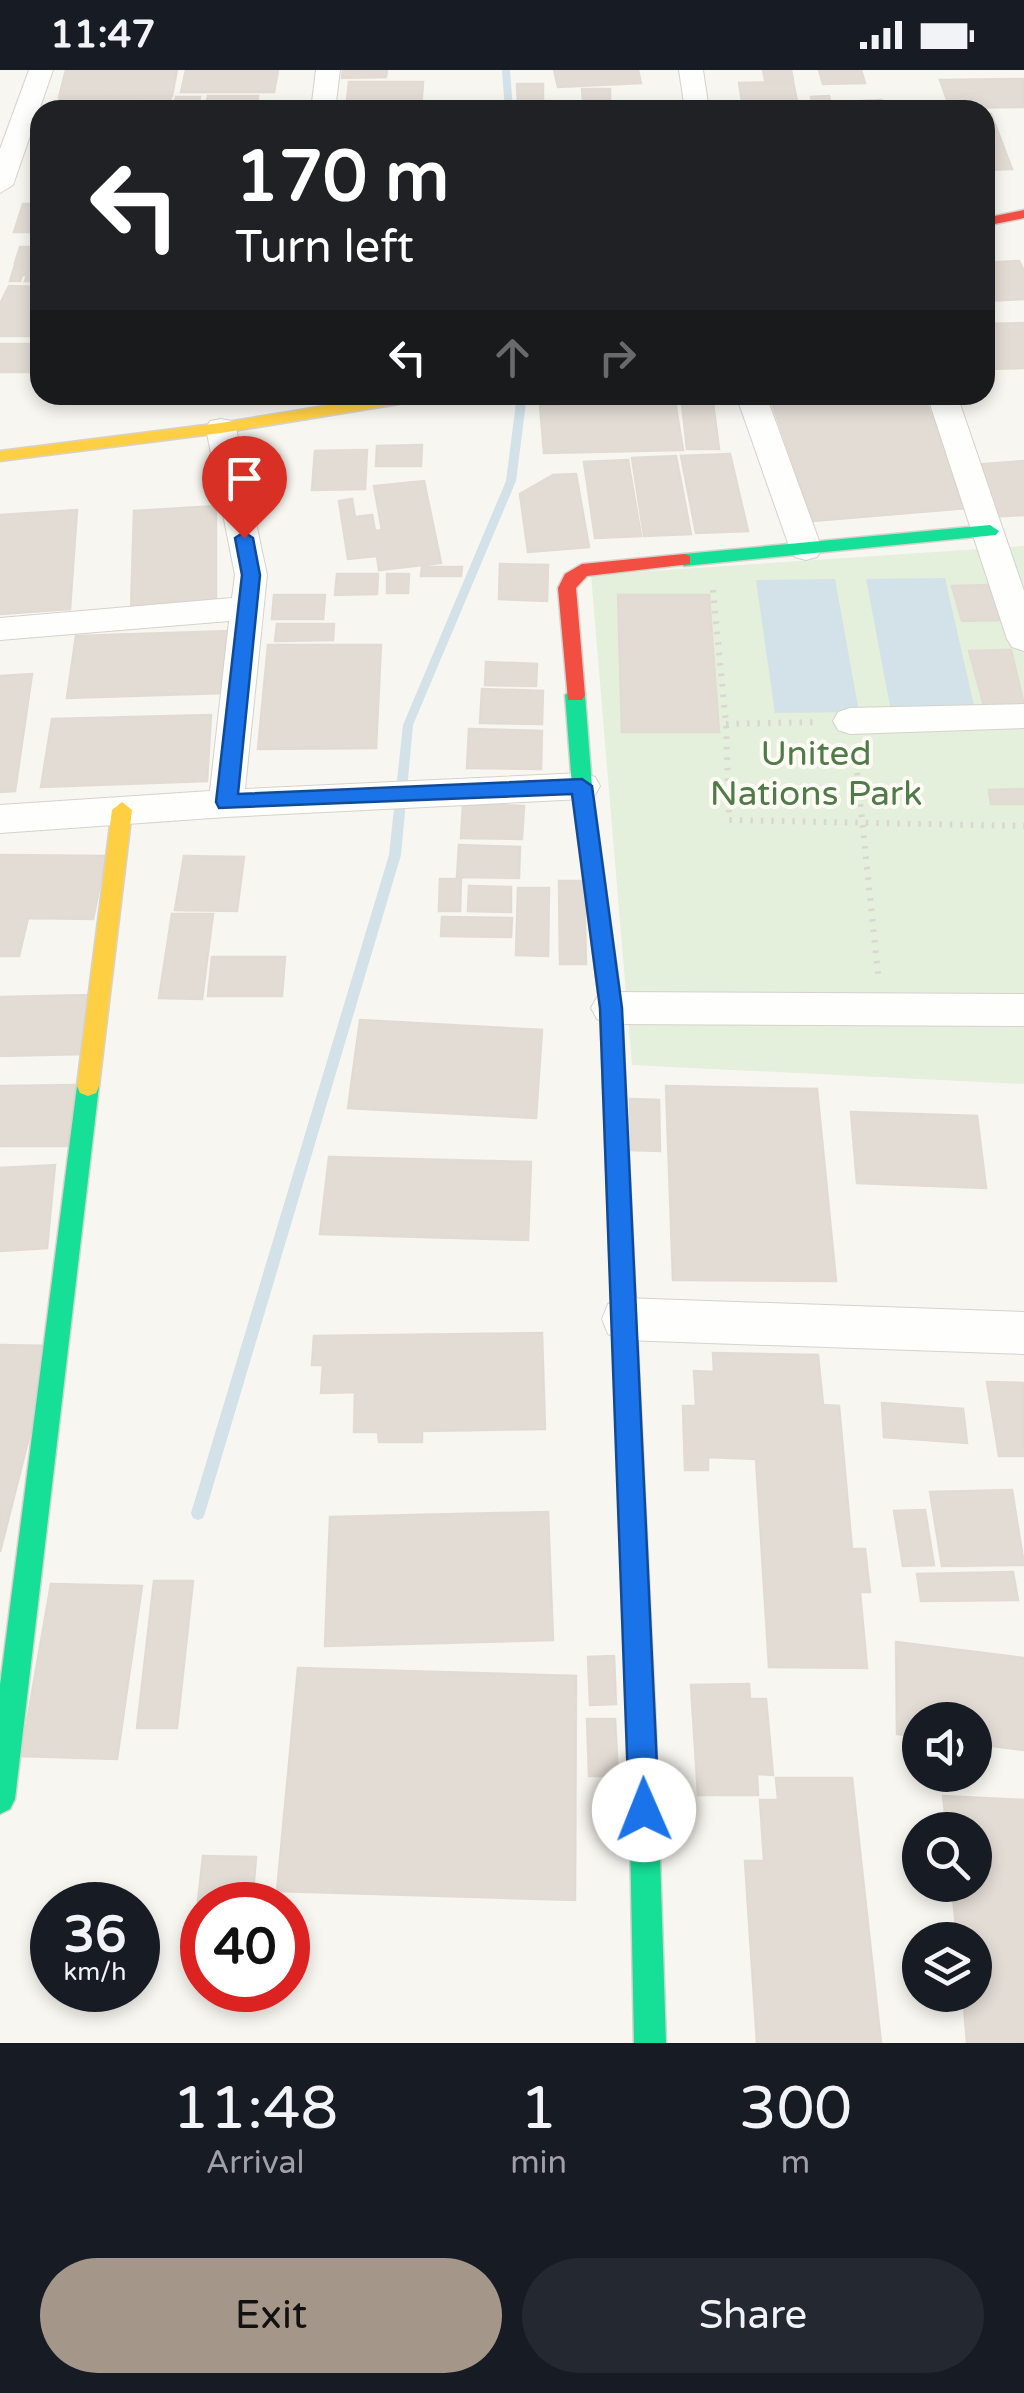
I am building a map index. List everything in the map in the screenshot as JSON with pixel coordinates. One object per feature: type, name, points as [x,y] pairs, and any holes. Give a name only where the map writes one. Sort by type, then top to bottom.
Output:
[{"type":"street","points":[[30,100],[41,70]]},
{"type":"street","points":[[324,100],[328,70]]},
{"type":"street","points":[[690,70],[695,100]]},
{"type":"street","points":[[0,185],[30,101]]},
{"type":"street","points":[[995,220],[1024,214]]},
{"type":"street","points":[[0,456],[221,428],[362,405]]},
{"type":"street","points":[[756,405],[806,549]]},
{"type":"street","points":[[946,405],[1024,639]]},
{"type":"street","points":[[221,428],[251,575],[226,802]]},
{"type":"street","points":[[650,2043],[642,1732],[611,1008],[582,786],[567,588],[582,570],[990,531]]},
{"type":"street","points":[[0,629],[248,608]]},
{"type":"street","points":[[850,721],[1024,716]]},
{"type":"street","points":[[0,819],[226,802],[582,786]]},
{"type":"street","points":[[0,1800],[122,810]]},
{"type":"street","points":[[611,1008],[1024,1010]]},
{"type":"street","points":[[624,1319],[1024,1333]]},
{"type":"path","points":[[708,559],[726,724],[729,820],[1024,826]]},
{"type":"path","points":[[726,724],[850,721],[865,822],[882,1010]]},
{"type":"green space","name":"United Nations Park","points":[[1024,546],[1024,1084],[632,1065],[591,575]]},
{"type":"shaded area","points":[[945,578],[975,710],[891,711],[866,579]]},
{"type":"shaded area","points":[[835,579],[859,712],[775,713],[756,580]]},
{"type":"building","points":[[66,70],[177,70],[172,96],[59,97]]},
{"type":"building","points":[[186,70],[278,70],[274,92],[181,92]]},
{"type":"building","points":[[343,70],[387,70],[386,77],[342,78]]},
{"type":"building","points":[[554,70],[638,70],[641,83],[558,87]]},
{"type":"building","points":[[763,70],[791,70],[793,80],[765,80]]},
{"type":"building","points":[[819,70],[861,70],[865,83],[823,84]]},
{"type":"building","points":[[1023,79],[1024,107],[995,107],[995,100],[947,100],[940,80]]},
{"type":"building","points":[[349,82],[423,82],[422,100],[347,100]]},
{"type":"building","points":[[793,82],[797,100],[742,100],[739,83]]},
{"type":"building","points":[[517,84],[543,84],[543,100],[518,100]]},
{"type":"building","points":[[582,89],[610,89],[610,100],[583,100]]},
{"type":"building","points":[[208,96],[258,96],[257,100],[207,100]]},
{"type":"building","points":[[829,96],[830,100],[811,100],[811,97]]},
{"type":"building","points":[[171,97],[171,100],[60,98]]},
{"type":"building","points":[[176,97],[200,97],[199,100],[175,100]]},
{"type":"building","points":[[995,124],[1012,169],[995,170]]},
{"type":"building","points":[[23,204],[30,204],[30,232],[14,232]]},
{"type":"building","points":[[20,247],[30,247],[30,263],[15,263]]},
{"type":"building","points":[[1019,261],[1024,271],[1024,299],[995,301],[995,262]]},
{"type":"building","points":[[30,263],[30,281],[22,275],[20,281],[10,281],[15,265]]},
{"type":"building","points":[[9,286],[30,287],[30,336],[0,336],[0,304]]},
{"type":"building","points":[[1024,323],[1024,368],[995,369],[995,324]]},
{"type":"building","points":[[0,344],[30,344],[30,372],[0,372]]},
{"type":"building","points":[[540,405],[676,405],[683,450],[544,453]]},
{"type":"building","points":[[682,405],[713,405],[719,449],[687,449]]},
{"type":"building","points":[[773,405],[927,405],[969,508],[813,521]]},
{"type":"building","points":[[422,445],[421,466],[376,466],[377,446]]},
{"type":"building","points":[[367,450],[365,489],[312,490],[315,451]]},
{"type":"building","points":[[730,454],[748,531],[696,533],[681,456]]},
{"type":"building","points":[[676,456],[691,534],[644,536],[632,458]]},
{"type":"building","points":[[628,460],[641,536],[595,538],[584,462]]},
{"type":"building","points":[[1024,461],[1024,515],[989,517],[969,465]]},
{"type":"building","points":[[576,474],[589,547],[528,552],[520,494],[553,475]]},
{"type":"building","points":[[424,481],[441,563],[379,570],[377,556],[348,559],[339,501],[352,499],[355,517],[372,515],[375,531],[382,530],[374,486]]},
{"type":"building","points":[[216,506],[216,604],[131,610],[134,511]]},
{"type":"building","points":[[77,510],[70,609],[0,614],[0,515]]},
{"type":"building","points":[[500,564],[548,565],[547,601],[499,599]]},
{"type":"building","points":[[422,567],[462,567],[461,576],[421,576]]},
{"type":"building","points":[[337,574],[378,574],[377,594],[335,595]]},
{"type":"building","points":[[387,574],[409,574],[408,593],[387,593]]},
{"type":"building","points":[[992,585],[1003,620],[962,621],[952,586]]},
{"type":"building","points":[[274,595],[325,595],[323,619],[272,619]]},
{"type":"building","points":[[618,595],[709,595],[719,732],[622,732]]},
{"type":"building","points":[[277,624],[334,624],[333,640],[275,641]]},
{"type":"building","points":[[230,631],[225,693],[67,698],[76,636]]},
{"type":"building","points":[[268,645],[381,645],[376,748],[258,749]]},
{"type":"building","points":[[1011,650],[1024,705],[984,706],[969,651]]},
{"type":"building","points":[[486,662],[537,664],[536,686],[485,685]]},
{"type":"building","points":[[32,674],[15,791],[0,792],[0,676]]},
{"type":"building","points":[[482,689],[543,691],[542,724],[480,723]]},
{"type":"building","points":[[211,715],[207,781],[41,787],[52,719]]},
{"type":"building","points":[[469,729],[542,731],[541,769],[467,768]]},
{"type":"building","points":[[1024,789],[1024,804],[991,804],[989,790]]},
{"type":"building","points":[[463,804],[524,806],[522,839],[461,838]]},
{"type":"building","points":[[459,845],[520,847],[519,878],[457,877]]},
{"type":"building","points":[[0,855],[106,856],[93,919],[28,918],[19,956],[0,956]]},
{"type":"building","points":[[184,856],[244,857],[237,911],[175,910]]},
{"type":"building","points":[[440,879],[461,879],[460,911],[439,911]]},
{"type":"building","points":[[559,881],[584,881],[586,964],[560,964]]},
{"type":"building","points":[[469,886],[511,887],[511,912],[468,911]]},
{"type":"building","points":[[518,888],[549,888],[548,956],[516,955]]},
{"type":"building","points":[[172,914],[213,914],[202,999],[159,998]]},
{"type":"building","points":[[442,917],[512,918],[511,937],[441,936]]},
{"type":"building","points":[[212,957],[285,957],[282,996],[208,996]]},
{"type":"building","points":[[92,995],[83,1054],[0,1056],[0,997]]},
{"type":"building","points":[[360,1020],[542,1030],[536,1118],[348,1108]]},
{"type":"building","points":[[76,1085],[67,1146],[0,1146],[0,1086]]},
{"type":"building","points":[[666,1086],[817,1089],[836,1281],[673,1280]]},
{"type":"building","points":[[630,1099],[659,1100],[660,1151],[631,1150]]},
{"type":"building","points":[[851,1112],[977,1116],[986,1188],[857,1183]]},
{"type":"building","points":[[329,1157],[531,1162],[528,1240],[320,1234]]},
{"type":"building","points":[[55,1165],[47,1248],[0,1251],[0,1168]]},
{"type":"building","points":[[542,1333],[545,1429],[422,1431],[422,1442],[379,1442],[378,1432],[354,1432],[355,1392],[321,1393],[323,1365],[312,1365],[314,1336]]},
{"type":"building","points":[[0,1345],[52,1346],[0,1552]]},
{"type":"building","points":[[713,1353],[818,1355],[823,1405],[839,1406],[852,1549],[865,1549],[870,1592],[860,1592],[867,1668],[769,1667],[756,1459],[708,1457],[708,1470],[685,1470],[683,1406],[696,1406],[694,1371],[714,1372]]},
{"type":"building","points":[[987,1382],[1023,1383],[1024,1456],[999,1456]]},
{"type":"building","points":[[882,1403],[963,1409],[967,1443],[884,1437]]},
{"type":"building","points":[[1012,1490],[1024,1565],[942,1566],[930,1492]]},
{"type":"building","points":[[925,1510],[934,1565],[903,1566],[894,1511]]},
{"type":"building","points":[[548,1512],[553,1640],[325,1646],[330,1517]]},
{"type":"building","points":[[1013,1572],[1018,1600],[921,1601],[917,1574]]},
{"type":"building","points":[[154,1581],[193,1581],[177,1728],[137,1728]]},
{"type":"building","points":[[51,1584],[142,1586],[117,1759],[21,1756]]},
{"type":"building","points":[[896,1642],[1024,1658],[1024,1750],[992,1746],[992,1702],[902,1702],[902,1735],[897,1734]]},
{"type":"building","points":[[614,1656],[616,1704],[590,1705],[588,1657]]},
{"type":"building","points":[[298,1668],[576,1676],[575,1900],[310,1892],[310,1882],[278,1882]]},
{"type":"building","points":[[749,1684],[750,1699],[766,1699],[773,1775],[757,1774],[758,1795],[698,1795],[691,1685]]},
{"type":"building","points":[[587,1719],[615,1719],[618,1776],[589,1776]]},
{"type":"building","points":[[776,1778],[852,1778],[881,2043],[757,2043],[745,1861],[764,1861],[760,1800],[778,1800]]},
{"type":"building","points":[[943,1796],[1024,1800],[1024,2043],[967,2043],[964,2012],[992,2012],[992,1922],[955,1922],[954,1902],[992,1902],[992,1812],[945,1812]]},
{"type":"building","points":[[203,1856],[256,1857],[254,1882],[200,1882]]},
{"type":"waterway","points":[[506,70],[508,100]]},
{"type":"waterway","points":[[198,1513],[395,855],[408,725],[511,481],[521,405]]},
{"type":"traffic: fast","points":[[684,560],[990,531]]},
{"type":"traffic: fast","points":[[575,695],[582,786],[611,1008],[642,1732],[650,2043]]},
{"type":"traffic: fast","points":[[0,1799],[88,1086]]},
{"type":"traffic: slow","points":[[0,456],[221,428],[362,405]]},
{"type":"traffic: slow","points":[[88,1086],[122,810]]},
{"type":"traffic: jam","points":[[995,220],[1024,214]]},
{"type":"traffic: jam","points":[[575,695],[567,588],[571,578],[582,570],[684,560]]},
{"type":"route","points":[[244,538],[251,575],[226,802],[582,786],[611,1008],[644,1810]]}]
